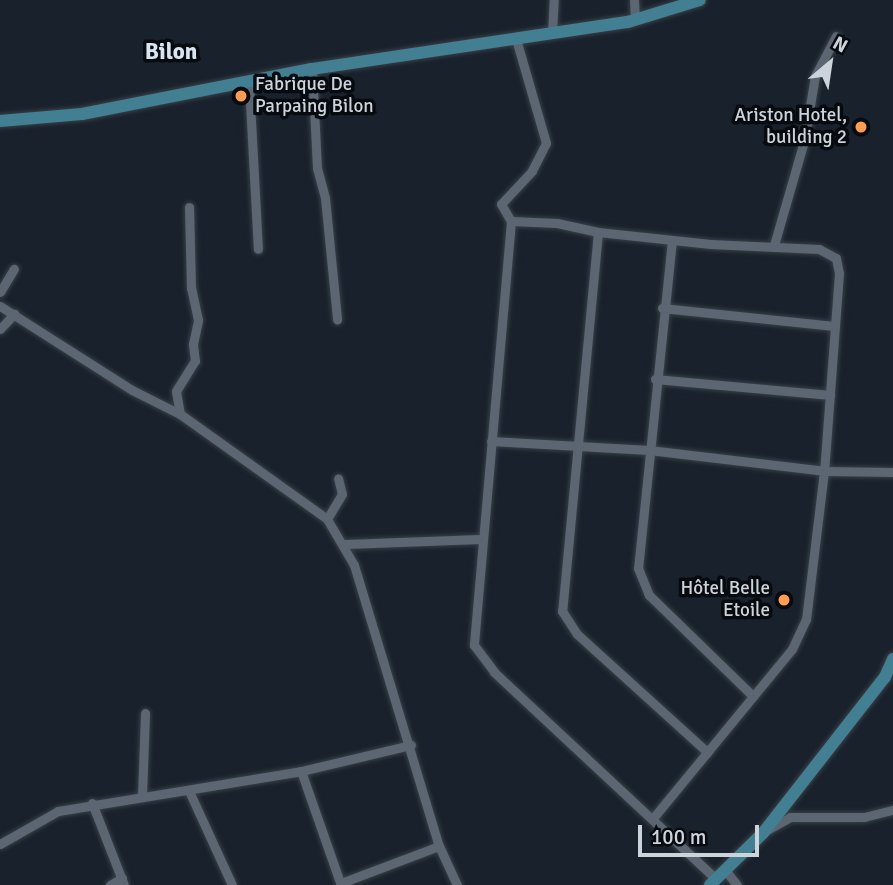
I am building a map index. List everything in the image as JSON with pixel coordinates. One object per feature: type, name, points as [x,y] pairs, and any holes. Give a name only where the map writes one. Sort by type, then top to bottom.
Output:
[{"type":"main road","points":[[0,121],[82,114],[162,95],[249,84],[312,69],[635,19],[700,0]]},
{"type":"main road","points":[[717,878],[763,833],[889,679],[893,659]]},
{"type":"street","points":[[552,33],[554,0]]},
{"type":"street","points":[[634,0],[635,19]]},
{"type":"street","points":[[774,245],[804,141],[815,76],[836,36]]},
{"type":"street","points":[[516,39],[546,143],[532,172],[501,204],[511,221],[482,539],[477,654],[717,878],[737,885]]},
{"type":"street","points":[[312,69],[317,167],[325,198],[337,318]]},
{"type":"street","points":[[249,84],[258,249]]},
{"type":"street","points":[[180,414],[176,391],[195,361],[198,320],[191,288],[189,207]]},
{"type":"street","points":[[511,221],[556,223],[598,232],[672,240],[819,249],[836,258],[824,471],[806,619],[792,649],[653,818]]},
{"type":"street","points":[[598,232],[562,611],[578,634],[708,752]]},
{"type":"street","points":[[672,240],[662,308],[638,568],[641,584],[753,696]]},
{"type":"street","points":[[0,292],[14,269]]},
{"type":"street","points":[[0,306],[132,390],[180,414],[327,519],[344,544],[411,746],[439,846],[457,885]]},
{"type":"street","points":[[662,308],[834,326]]},
{"type":"street","points":[[0,329],[14,314]]},
{"type":"street","points":[[655,379],[830,394]]},
{"type":"street","points":[[491,441],[649,450],[824,471],[893,472]]},
{"type":"street","points":[[327,519],[342,494],[338,478]]},
{"type":"street","points":[[344,544],[482,539]]},
{"type":"street","points":[[142,796],[145,713]]},
{"type":"street","points":[[0,844],[58,811],[92,803],[189,791],[300,771],[411,746]]},
{"type":"street","points":[[300,771],[341,884],[439,846]]},
{"type":"street","points":[[189,791],[232,885]]},
{"type":"street","points":[[92,803],[123,882],[110,885]]},
{"type":"street","points":[[763,833],[790,817],[864,817],[893,810]]},
{"type":"place","name":"Fabrique De Parpaing Bilon","points":[[241,96]]},
{"type":"place","name":"Ariston Hotel, building 2","points":[[861,127]]},
{"type":"place","name":"Hôtel Belle Etoile","points":[[784,600]]},
{"type":"district","name":"Bilon","points":[[171,52]]}]
